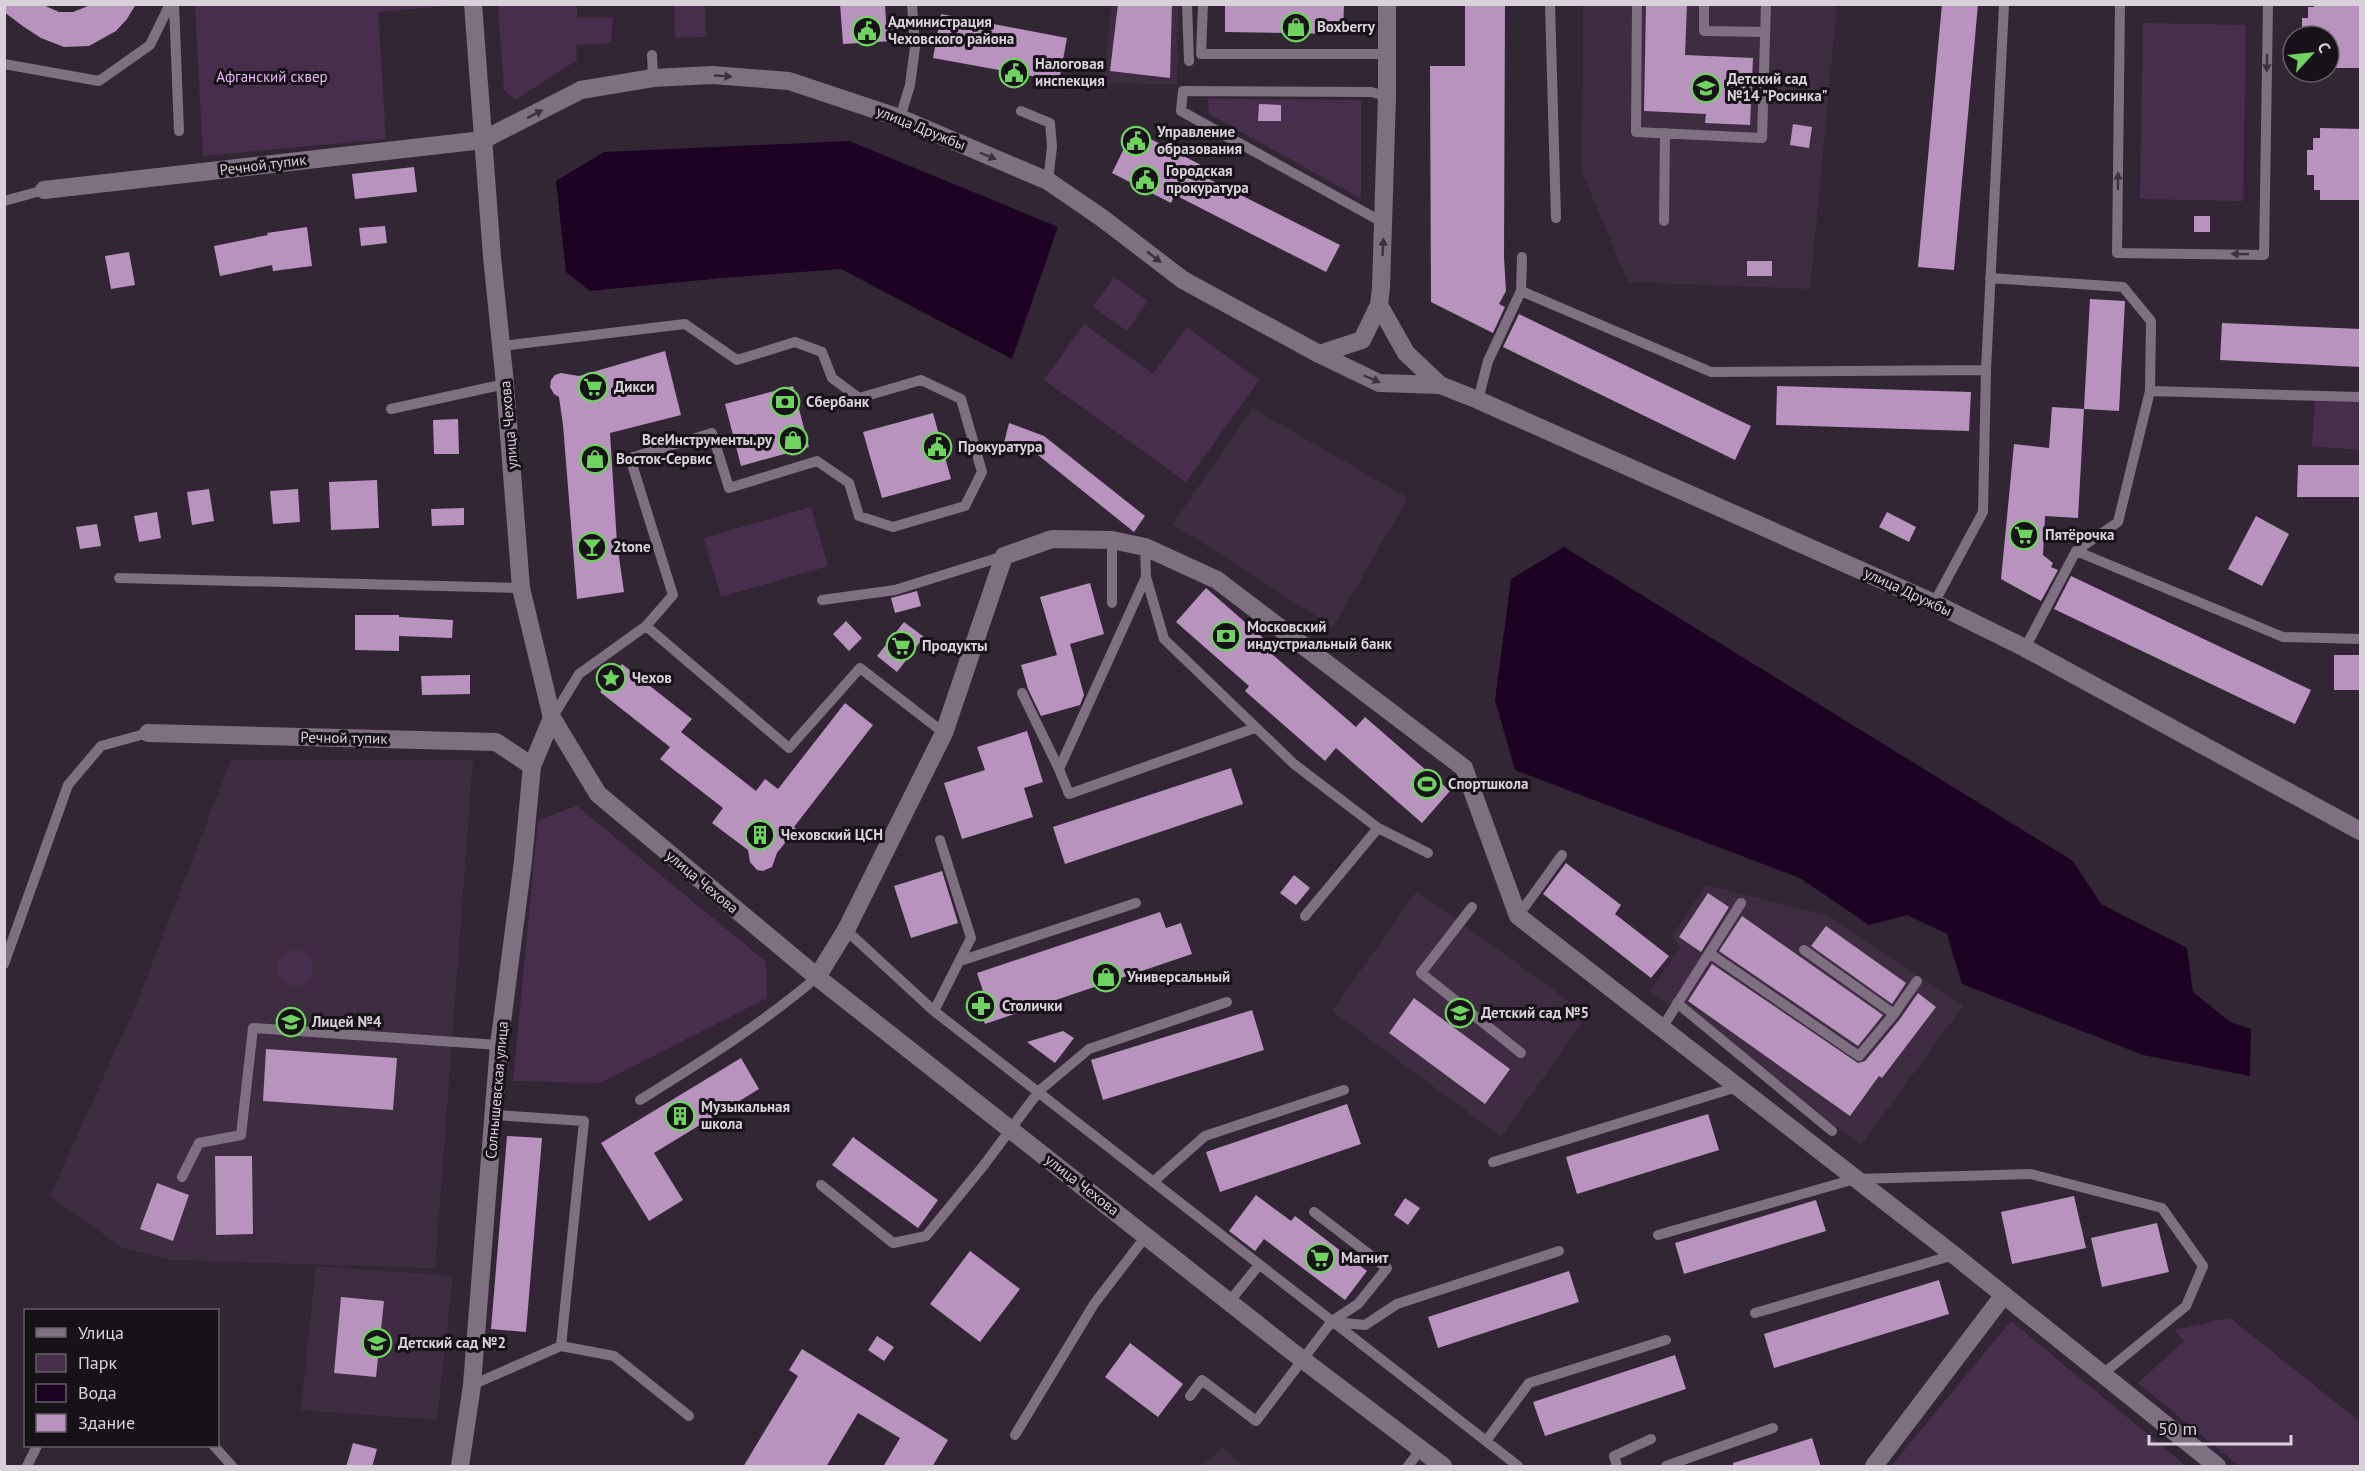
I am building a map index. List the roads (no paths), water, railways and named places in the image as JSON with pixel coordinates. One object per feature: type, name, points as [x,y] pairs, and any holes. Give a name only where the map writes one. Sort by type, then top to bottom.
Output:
[{"type":"street","name":"улица Чехова","points":[[473,4],[521,588],[552,718],[598,794],[817,978],[1303,1360],[1443,1467]]},
{"type":"street","points":[[1319,354],[1362,340],[1379,305],[1384,223],[1387,4]]},
{"type":"street","name":"улица Дружбы","points":[[483,140],[581,90],[653,78],[712,75],[789,81],[900,118],[1048,181],[1102,218],[1183,280],[1319,354],[1379,383],[1440,385],[1478,399],[1934,603],[2025,648],[2361,831]]},
{"type":"street","name":"Речной тупик","points":[[44,190],[483,140]]},
{"type":"street","name":"улица Дружбы","points":[[1379,305],[1406,354],[1440,385]]},
{"type":"street","points":[[817,978],[846,930],[944,733],[1004,556],[1052,539],[1112,540],[1145,547],[1217,580],[1464,768],[1518,916],[1954,1255],[2217,1467]]},
{"type":"street","name":"Солнышевская улица","points":[[460,1467],[472,1385],[499,1046],[523,861],[532,766],[552,718]]},
{"type":"street","name":"Речной тупик","points":[[148,733],[496,742],[532,766]]},
{"type":"street","points":[[1874,1467],[2003,1296]]},
{"type":"lane","points":[[4,64],[99,81],[150,45],[172,4]]},
{"type":"lane","points":[[172,4],[179,131]]},
{"type":"lane","points":[[900,118],[910,85],[915,47],[912,4]]},
{"type":"lane","points":[[1187,4],[1189,61]]},
{"type":"lane","points":[[1203,4],[1201,54],[1387,54]]},
{"type":"lane","points":[[1550,4],[1556,218]]},
{"type":"lane","points":[[1638,4],[1636,132],[1762,138],[1766,4]]},
{"type":"lane","points":[[1704,4],[1704,31],[1765,32]]},
{"type":"lane","points":[[1934,603],[1983,512],[1986,370],[2004,4]]},
{"type":"lane","points":[[2120,4],[2117,253],[2264,255],[2268,4]]},
{"type":"lane","points":[[652,55],[653,78]]},
{"type":"lane","points":[[1384,223],[1181,111],[1183,91],[1371,92],[1387,96]]},
{"type":"lane","points":[[1020,111],[1050,123],[1052,147],[1048,181]]},
{"type":"lane","points":[[1664,221],[1665,133]]},
{"type":"lane","points":[[4,201],[44,190]]},
{"type":"lane","points":[[1478,399],[1488,361],[1521,291],[1522,256]]},
{"type":"lane","points":[[1990,278],[2123,287],[2151,321],[2150,391],[2118,522],[2076,551],[2025,648]]},
{"type":"lane","points":[[1521,291],[1711,372],[1986,370]]},
{"type":"lane","points":[[501,346],[684,324],[737,360],[795,342],[822,352],[832,378],[859,398],[921,380],[961,399],[982,472],[965,506],[893,527],[859,516],[849,483],[817,461],[729,488],[712,433],[630,458],[674,595],[646,626],[579,674],[552,718]]},
{"type":"lane","points":[[391,409],[505,384]]},
{"type":"lane","points":[[2150,391],[2361,397]]},
{"type":"lane","points":[[1112,540],[1112,603]]},
{"type":"lane","points":[[1145,547],[1146,577],[1164,639],[1294,764],[1378,828],[1428,853]]},
{"type":"lane","points":[[2076,551],[2283,637],[2361,639]]},
{"type":"lane","points":[[822,600],[895,590],[1004,556]]},
{"type":"lane","points":[[1059,770],[1146,577]]},
{"type":"lane","points":[[119,578],[521,588]]},
{"type":"lane","points":[[646,626],[789,748],[861,668],[944,733]]},
{"type":"lane","points":[[1022,693],[1069,794],[1255,728]]},
{"type":"lane","points":[[4,964],[68,785],[102,746],[148,733]]},
{"type":"lane","points":[[1305,916],[1378,828]]},
{"type":"lane","points":[[934,1011],[971,938],[940,840]]},
{"type":"lane","points":[[1518,916],[1562,855]]},
{"type":"lane","points":[[960,961],[1136,903]]},
{"type":"lane","points":[[1662,1028],[1741,903]]},
{"type":"lane","points":[[1472,907],[1421,973],[1521,1053]]},
{"type":"lane","points":[[846,930],[934,1011],[1518,1467]]},
{"type":"lane","points":[[1804,950],[1894,1014]]},
{"type":"lane","points":[[1709,953],[1859,1056],[1894,1014],[1917,981]]},
{"type":"lane","points":[[640,1100],[704,1061],[781,1008],[817,978]]},
{"type":"lane","points":[[821,1185],[893,1243],[926,1236],[984,1165],[1039,1091],[1089,1049],[1227,1002]]},
{"type":"lane","points":[[1677,1003],[1832,1131]]},
{"type":"lane","points":[[182,1177],[200,1143],[242,1135],[253,1028],[499,1046]]},
{"type":"lane","points":[[1493,1162],[1737,1087]]},
{"type":"lane","points":[[1153,1182],[1205,1136],[1344,1090]]},
{"type":"lane","points":[[495,1115],[584,1121],[561,1346]]},
{"type":"lane","points":[[1658,1235],[1855,1179],[2031,1174],[2162,1208],[2203,1266],[2186,1306],[2104,1374]]},
{"type":"lane","points":[[1190,1396],[1202,1380],[1256,1421],[1332,1322],[1358,1304],[1388,1268],[1314,1212]]},
{"type":"lane","points":[[1015,1435],[1094,1304],[1146,1236]]},
{"type":"lane","points":[[1332,1322],[1365,1326],[1397,1304],[1559,1251]]},
{"type":"lane","points":[[1755,1312],[1954,1255]]},
{"type":"lane","points":[[1229,1302],[1258,1265]]},
{"type":"lane","points":[[1486,1441],[1529,1383],[1666,1340]]},
{"type":"lane","points":[[472,1385],[561,1346],[614,1356],[689,1416]]},
{"type":"lane","points":[[1666,1467],[1773,1428]]},
{"type":"lane","points":[[1617,1467],[1614,1456],[1651,1439]]},
{"type":"lane","points":[[27,1467],[37,1447]]},
{"type":"lane","points":[[215,1447],[232,1467]]},
{"type":"lane","points":[[1408,1467],[1421,1449]]},
{"type":"water","points":[[849,141],[1058,227],[1012,359],[841,269],[590,291],[566,272],[556,181],[604,152]]},
{"type":"water","points":[[1564,547],[2073,861],[2101,904],[2187,948],[2193,992],[2230,1022],[2251,1029],[2250,1076],[2143,1055],[1962,984],[1947,934],[1907,915],[1869,925],[1800,878],[1515,770],[1495,700],[1511,579]]},
{"type":"place","name":"Boxberry","points":[[1296,27]]},
{"type":"place","name":"Администрация Чеховского района","points":[[867,31]]},
{"type":"place","name":"Налоговая инспекция","points":[[1014,73]]},
{"type":"place","name":"Детский сад №14 \"Росинка\"","points":[[1706,88]]},
{"type":"place","name":"Управление образования","points":[[1136,141]]},
{"type":"place","name":"Городская прокуратура","points":[[1145,180]]},
{"type":"place","name":"Дикси","points":[[593,387]]},
{"type":"place","name":"Сбербанк","points":[[785,402]]},
{"type":"place","name":"ВсеИнструменты.ру","points":[[793,440]]},
{"type":"place","name":"Прокуратура","points":[[937,447]]},
{"type":"place","name":"Восток-Сервис","points":[[595,459]]},
{"type":"place","name":"Пятёрочка","points":[[2024,535]]},
{"type":"place","name":"2tone","points":[[592,547]]},
{"type":"place","name":"Московский индустриальный банк","points":[[1226,636]]},
{"type":"place","name":"Продукты","points":[[901,646]]},
{"type":"place","name":"Чехов","points":[[611,678]]},
{"type":"place","name":"Спортшкола","points":[[1427,784]]},
{"type":"place","name":"Чеховский ЦСН","points":[[760,835]]},
{"type":"place","name":"Универсальный","points":[[1106,977]]},
{"type":"place","name":"Столички","points":[[981,1006]]},
{"type":"place","name":"Детский сад №5","points":[[1460,1013]]},
{"type":"place","name":"Лицей №4","points":[[291,1022]]},
{"type":"place","name":"Музыкальная школа","points":[[680,1116]]},
{"type":"place","name":"Магнит","points":[[1320,1258]]},
{"type":"place","name":"Детский сад №2","points":[[377,1343]]},
{"type":"park label","name":"Афганский сквер","points":[[272,77]]}]
